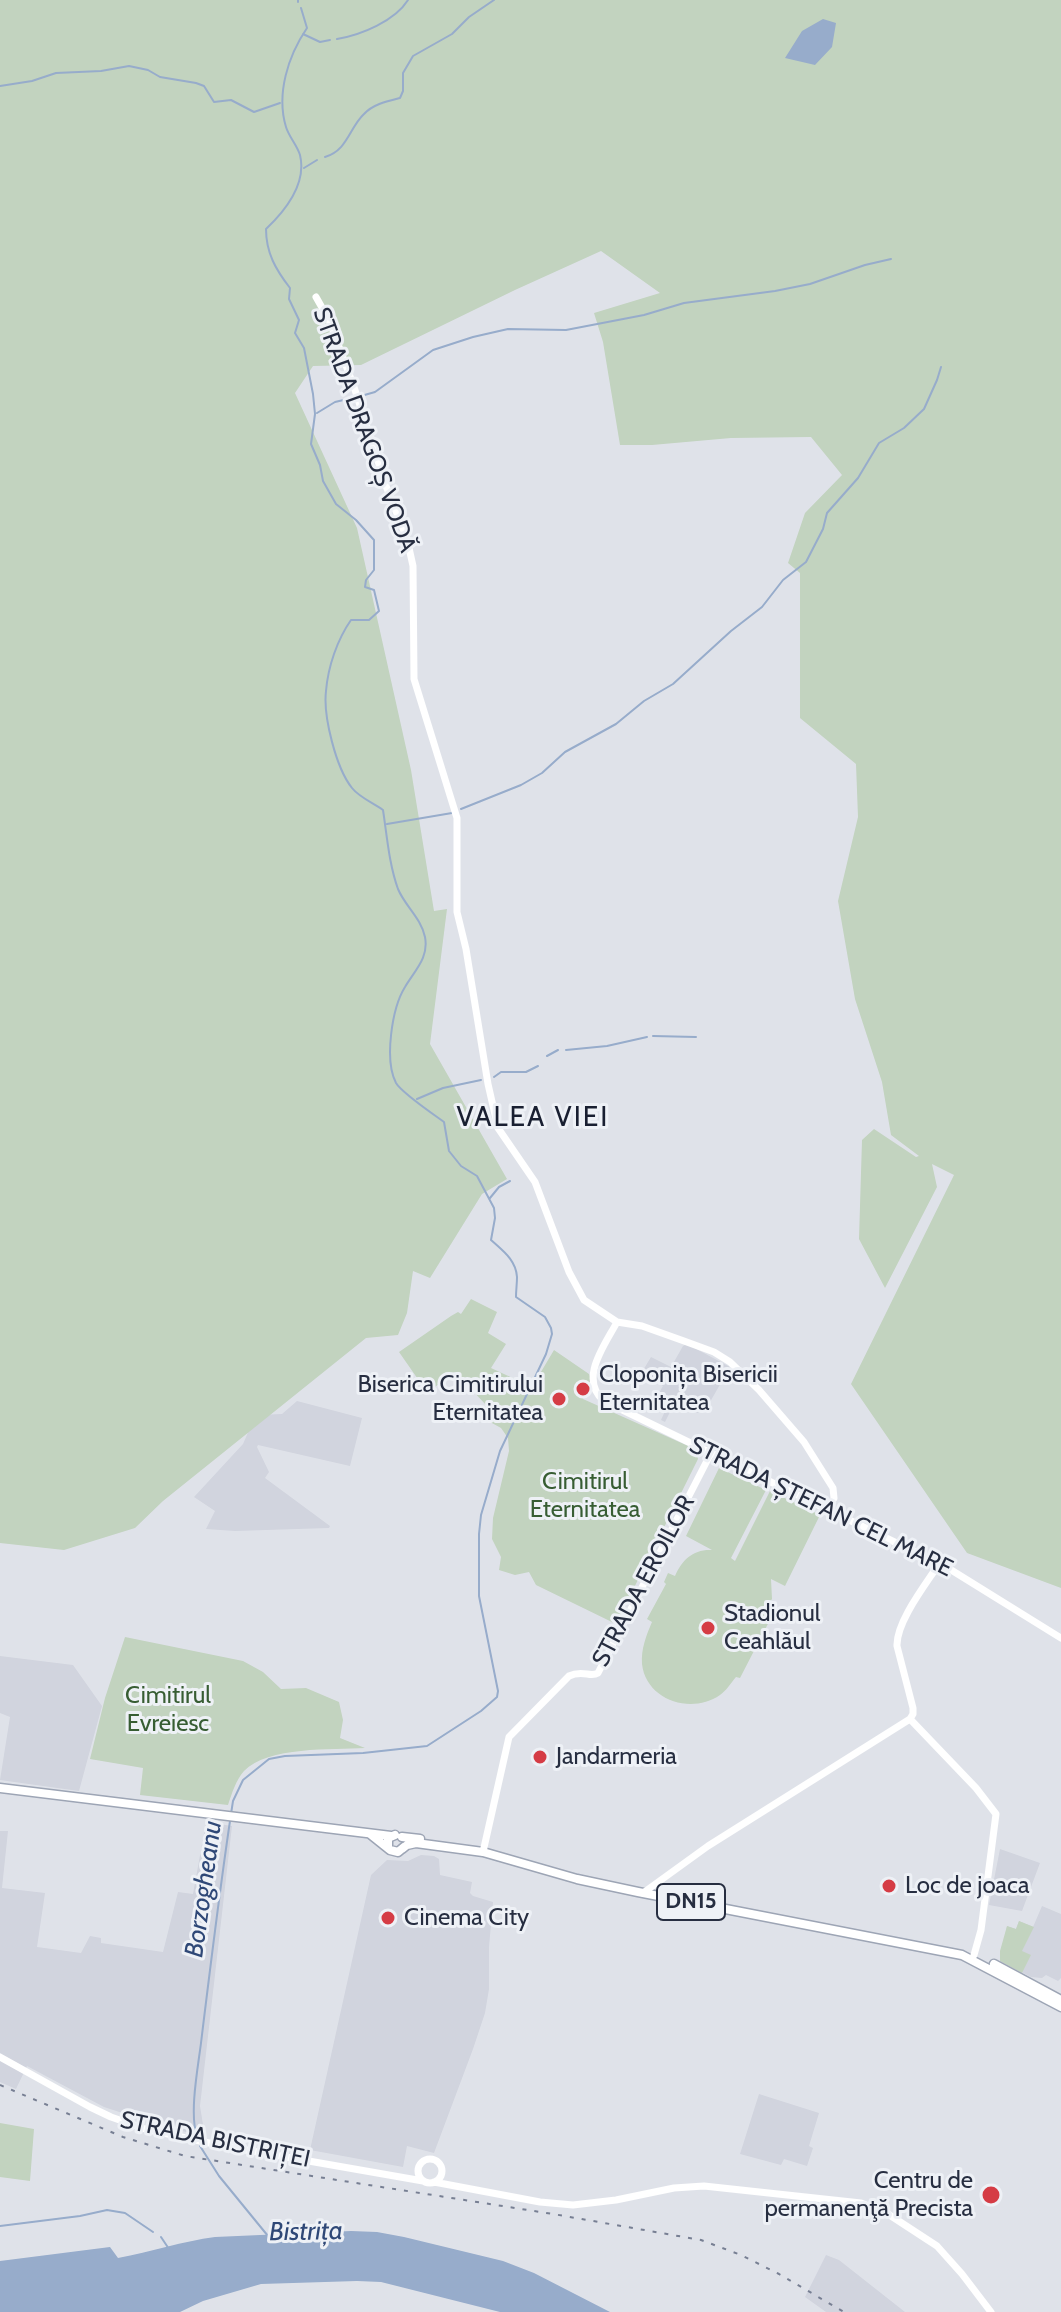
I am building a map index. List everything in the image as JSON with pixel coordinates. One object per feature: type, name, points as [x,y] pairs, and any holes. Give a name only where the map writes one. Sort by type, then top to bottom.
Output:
[{"type":"main road","name":"DN15","points":[[0,1788],[397,1835],[484,1849],[644,1891],[962,1955],[1061,2007]]},
{"type":"main road","name":"DN15","points":[[370,1834],[395,1852],[416,1843],[484,1849]]},
{"type":"main road","points":[[388,1847],[387,1840],[391,1836]]},
{"type":"main road","points":[[402,1837],[402,1849]]},
{"type":"main road","name":"DN15","points":[[644,1891],[955,1948],[1061,2000]]},
{"type":"street","name":"STRADA DRAGOȘ VODĂ","points":[[316,297],[329,320],[407,539],[413,566],[414,679],[457,818],[457,912],[495,1119],[504,1140],[535,1182],[579,1293],[593,1308],[617,1322],[642,1326],[671,1336],[714,1352],[730,1362],[759,1389],[804,1442],[833,1488],[834,1498]]},
{"type":"street","name":"STRADA ȘTEFAN CEL MARE","points":[[617,1322],[592,1372],[594,1387],[604,1401],[939,1564],[1061,1638]]},
{"type":"street","name":"STRADA EROILOR","points":[[484,1849],[509,1737],[569,1676],[578,1672],[593,1676],[598,1673],[711,1453]]},
{"type":"street","points":[[644,1891],[708,1846],[910,1719],[913,1708],[897,1637],[939,1564]]},
{"type":"street","points":[[910,1719],[976,1788],[997,1816],[981,1930],[974,1955]]},
{"type":"street","name":"STRADA BISTRIȚEI","points":[[0,2057],[111,2117],[145,2129],[210,2144],[423,2181]]},
{"type":"street","points":[[397,2175],[430,2159],[438,2161],[449,2177],[461,2186]]},
{"type":"street","points":[[419,2165],[418,2175],[423,2181],[573,2205],[698,2186],[861,2203],[888,2214],[937,2246],[991,2312]]},
{"type":"street","points":[[434,2182],[442,2175],[442,2168]]},
{"type":"shaded area","points":[[687,1344],[730,1367],[706,1409],[697,1413],[675,1402],[665,1422],[661,1420],[670,1400],[659,1393],[663,1386],[642,1372],[651,1357],[671,1367]]},
{"type":"shaded area","points":[[297,1401],[362,1418],[350,1466],[257,1447],[269,1472],[265,1478],[329,1528],[206,1529],[215,1511],[194,1497],[243,1444],[253,1421],[260,1415],[282,1414]]},
{"type":"shaded area","points":[[0,1656],[73,1665],[102,1706],[79,1791],[0,1780],[10,1717],[0,1713]]},
{"type":"shaded area","points":[[206,1822],[232,1826],[200,2106],[205,2137],[104,2107],[27,2066],[16,2089],[0,2082],[0,1831],[8,1831],[2,1888],[45,1893],[37,1947],[81,1953],[90,1936],[101,1938],[101,1943],[163,1952],[178,1892],[193,1894]]},
{"type":"shaded area","points":[[1000,1849],[1040,1863],[1022,1911],[989,1905]]},
{"type":"shaded area","points":[[421,1855],[439,1859],[440,1875],[472,1882],[470,1893],[473,1896],[493,1902],[485,2013],[434,2153],[407,2146],[403,2167],[310,2150],[371,1875],[387,1860],[408,1861]]},
{"type":"shaded area","points":[[1042,1906],[1061,1914],[1061,1978],[1058,1981],[1046,1975],[1042,1978],[1031,1977],[1000,1961],[1007,1926],[1016,1929],[1019,1921],[1033,1927]]},
{"type":"shaded area","points":[[759,2094],[819,2113],[809,2146],[813,2148],[807,2166],[784,2159],[781,2165],[740,2154]]},
{"type":"shaded area","points":[[826,2255],[839,2260],[905,2312],[826,2312],[805,2297]]},
{"type":"green space","points":[[0,0],[1061,0],[1061,1588],[967,1553],[851,1384],[954,1175],[932,1164],[937,1187],[885,1288],[859,1239],[862,1140],[874,1129],[916,1157],[919,1156],[891,1135],[882,1082],[855,999],[838,901],[858,817],[856,764],[800,718],[800,573],[788,563],[805,513],[842,475],[811,437],[620,445],[603,342],[594,313],[660,293],[601,251],[361,365],[313,366],[295,393],[357,528],[411,770],[434,911],[447,909],[430,1044],[507,1179],[482,1194],[430,1278],[413,1271],[407,1313],[398,1335],[366,1338],[163,1501],[135,1528],[64,1550],[0,1543]]},
{"type":"green space","name":"Cimitirul Eternitatea","points":[[471,1299],[497,1312],[488,1333],[506,1344],[491,1368],[532,1387],[554,1350],[589,1374],[591,1380],[583,1399],[695,1449],[698,1459],[616,1624],[536,1585],[529,1572],[515,1575],[499,1570],[501,1557],[492,1539],[493,1518],[509,1451],[508,1438],[501,1428],[481,1417],[486,1405],[457,1374],[454,1372],[430,1391],[422,1385],[399,1352],[451,1316],[458,1312],[461,1314]]},
{"type":"green space","name":"Stadionul Ceahlăul","points":[[719,1468],[766,1490],[731,1558],[735,1561],[770,1491],[820,1515],[785,1586],[771,1579],[772,1599],[767,1613],[772,1616],[740,1678],[736,1677],[722,1693],[708,1701],[684,1703],[661,1695],[645,1676],[642,1653],[652,1622],[647,1619],[666,1584],[668,1573],[675,1576],[689,1557],[699,1551],[712,1550],[686,1536]]},
{"type":"green space","name":"Cimitirul Evreiesc","points":[[125,1637],[243,1661],[263,1672],[281,1689],[306,1688],[339,1702],[343,1720],[340,1738],[365,1748],[301,1751],[268,1757],[244,1771],[228,1805],[140,1795],[143,1768],[90,1759],[105,1698]]},
{"type":"green space","points":[[1019,1921],[1034,1927],[1022,1951],[1031,1955],[1022,1973],[1000,1961],[1007,1926],[1016,1929]]},
{"type":"green space","points":[[0,2123],[34,2129],[30,2181],[0,2177]]},
{"type":"water","points":[[823,19],[836,23],[832,47],[815,65],[785,58],[802,31]]},
{"type":"water","points":[[351,2231],[404,2237],[503,2261],[534,2273],[610,2312],[500,2312],[381,2282],[357,2281],[261,2284],[203,2301],[180,2312],[0,2312],[0,2261],[110,2247],[118,2258],[215,2237]]},
{"type":"waterway","points":[[337,39],[377,26],[408,0]]},
{"type":"waterway","points":[[325,157],[339,149],[368,111],[381,103],[400,98],[403,73],[413,56],[452,34],[469,17],[494,0]]},
{"type":"waterway","points":[[231,1814],[233,1801],[243,1780],[269,1759],[427,1746],[497,1697],[479,1596],[481,1515],[500,1451],[546,1354],[552,1334],[545,1317],[516,1297],[514,1266],[491,1240],[494,1208],[477,1176],[461,1166],[449,1151],[444,1122],[404,1092],[392,1073],[390,1048],[396,1008],[423,958],[425,937],[398,889],[390,860],[383,810],[355,791],[341,768],[332,741],[326,702],[331,663],[346,628],[351,620],[369,620],[379,611],[374,590],[365,587],[374,570],[374,540],[336,504],[323,481],[311,444],[315,414],[304,348],[295,333],[299,320],[289,299],[290,288],[273,261],[266,238],[266,229],[293,196],[300,176],[300,155],[286,127],[282,102],[289,63],[307,28],[301,8]]},
{"type":"waterway","points":[[303,34],[320,42],[330,40]]},
{"type":"waterway","points":[[0,86],[56,73],[129,66],[148,70],[160,77],[196,83],[204,86],[214,102],[231,100],[254,112],[280,103]]},
{"type":"waterway","points":[[304,168],[317,160]]},
{"type":"waterway","points":[[361,396],[375,392],[433,350],[473,337],[508,329],[566,330],[644,315],[684,303],[810,284],[891,259]]},
{"type":"waterway","points":[[461,809],[521,785],[542,773],[565,752],[616,724],[644,701],[673,684],[762,607],[783,580],[806,562],[823,529],[827,513],[858,478],[879,443],[904,428],[924,409],[941,367]]},
{"type":"waterway","points":[[317,413],[335,402],[352,398]]},
{"type":"waterway","points":[[387,824],[452,813]]},
{"type":"waterway","points":[[653,1036],[696,1037]]},
{"type":"waterway","points":[[566,1050],[607,1046],[647,1037]]},
{"type":"waterway","points":[[547,1056],[558,1050]]},
{"type":"waterway","points":[[494,1077],[501,1072],[526,1072],[538,1066]]},
{"type":"waterway","points":[[417,1099],[443,1088],[481,1080]]},
{"type":"waterway","points":[[490,1198],[499,1187],[510,1181]]},
{"type":"waterway","name":"Borzogheanu","points":[[197,2136],[195,2090],[230,1821]]},
{"type":"waterway","name":"Borzogheanu","points":[[200,2146],[219,2176],[268,2236]]},
{"type":"waterway","points":[[0,2226],[107,2210],[125,2213],[153,2232]]},
{"type":"waterway","points":[[161,2237],[169,2249]]},
{"type":"railway","points":[[0,2085],[123,2137],[185,2156],[701,2240],[779,2274],[844,2312]]},
{"type":"place","name":"Cloponița Bisericii Eternitatea","points":[[583,1389]]},
{"type":"place","name":"Biserica Cimitirului Eternitatea","points":[[559,1399]]},
{"type":"place","name":"Stadionul Ceahlăul","points":[[708,1628]]},
{"type":"place","name":"Jandarmeria","points":[[540,1757]]},
{"type":"place","name":"Loc de joaca","points":[[889,1886]]},
{"type":"place","name":"Cinema City","points":[[388,1918]]},
{"type":"place","name":"Centru de permanenţă Precista","points":[[991,2195]]},
{"type":"district","name":"VALEA VIEI","points":[[533,1118]]},
{"type":"water label","name":"Bistrița","points":[[306,2232]]}]
